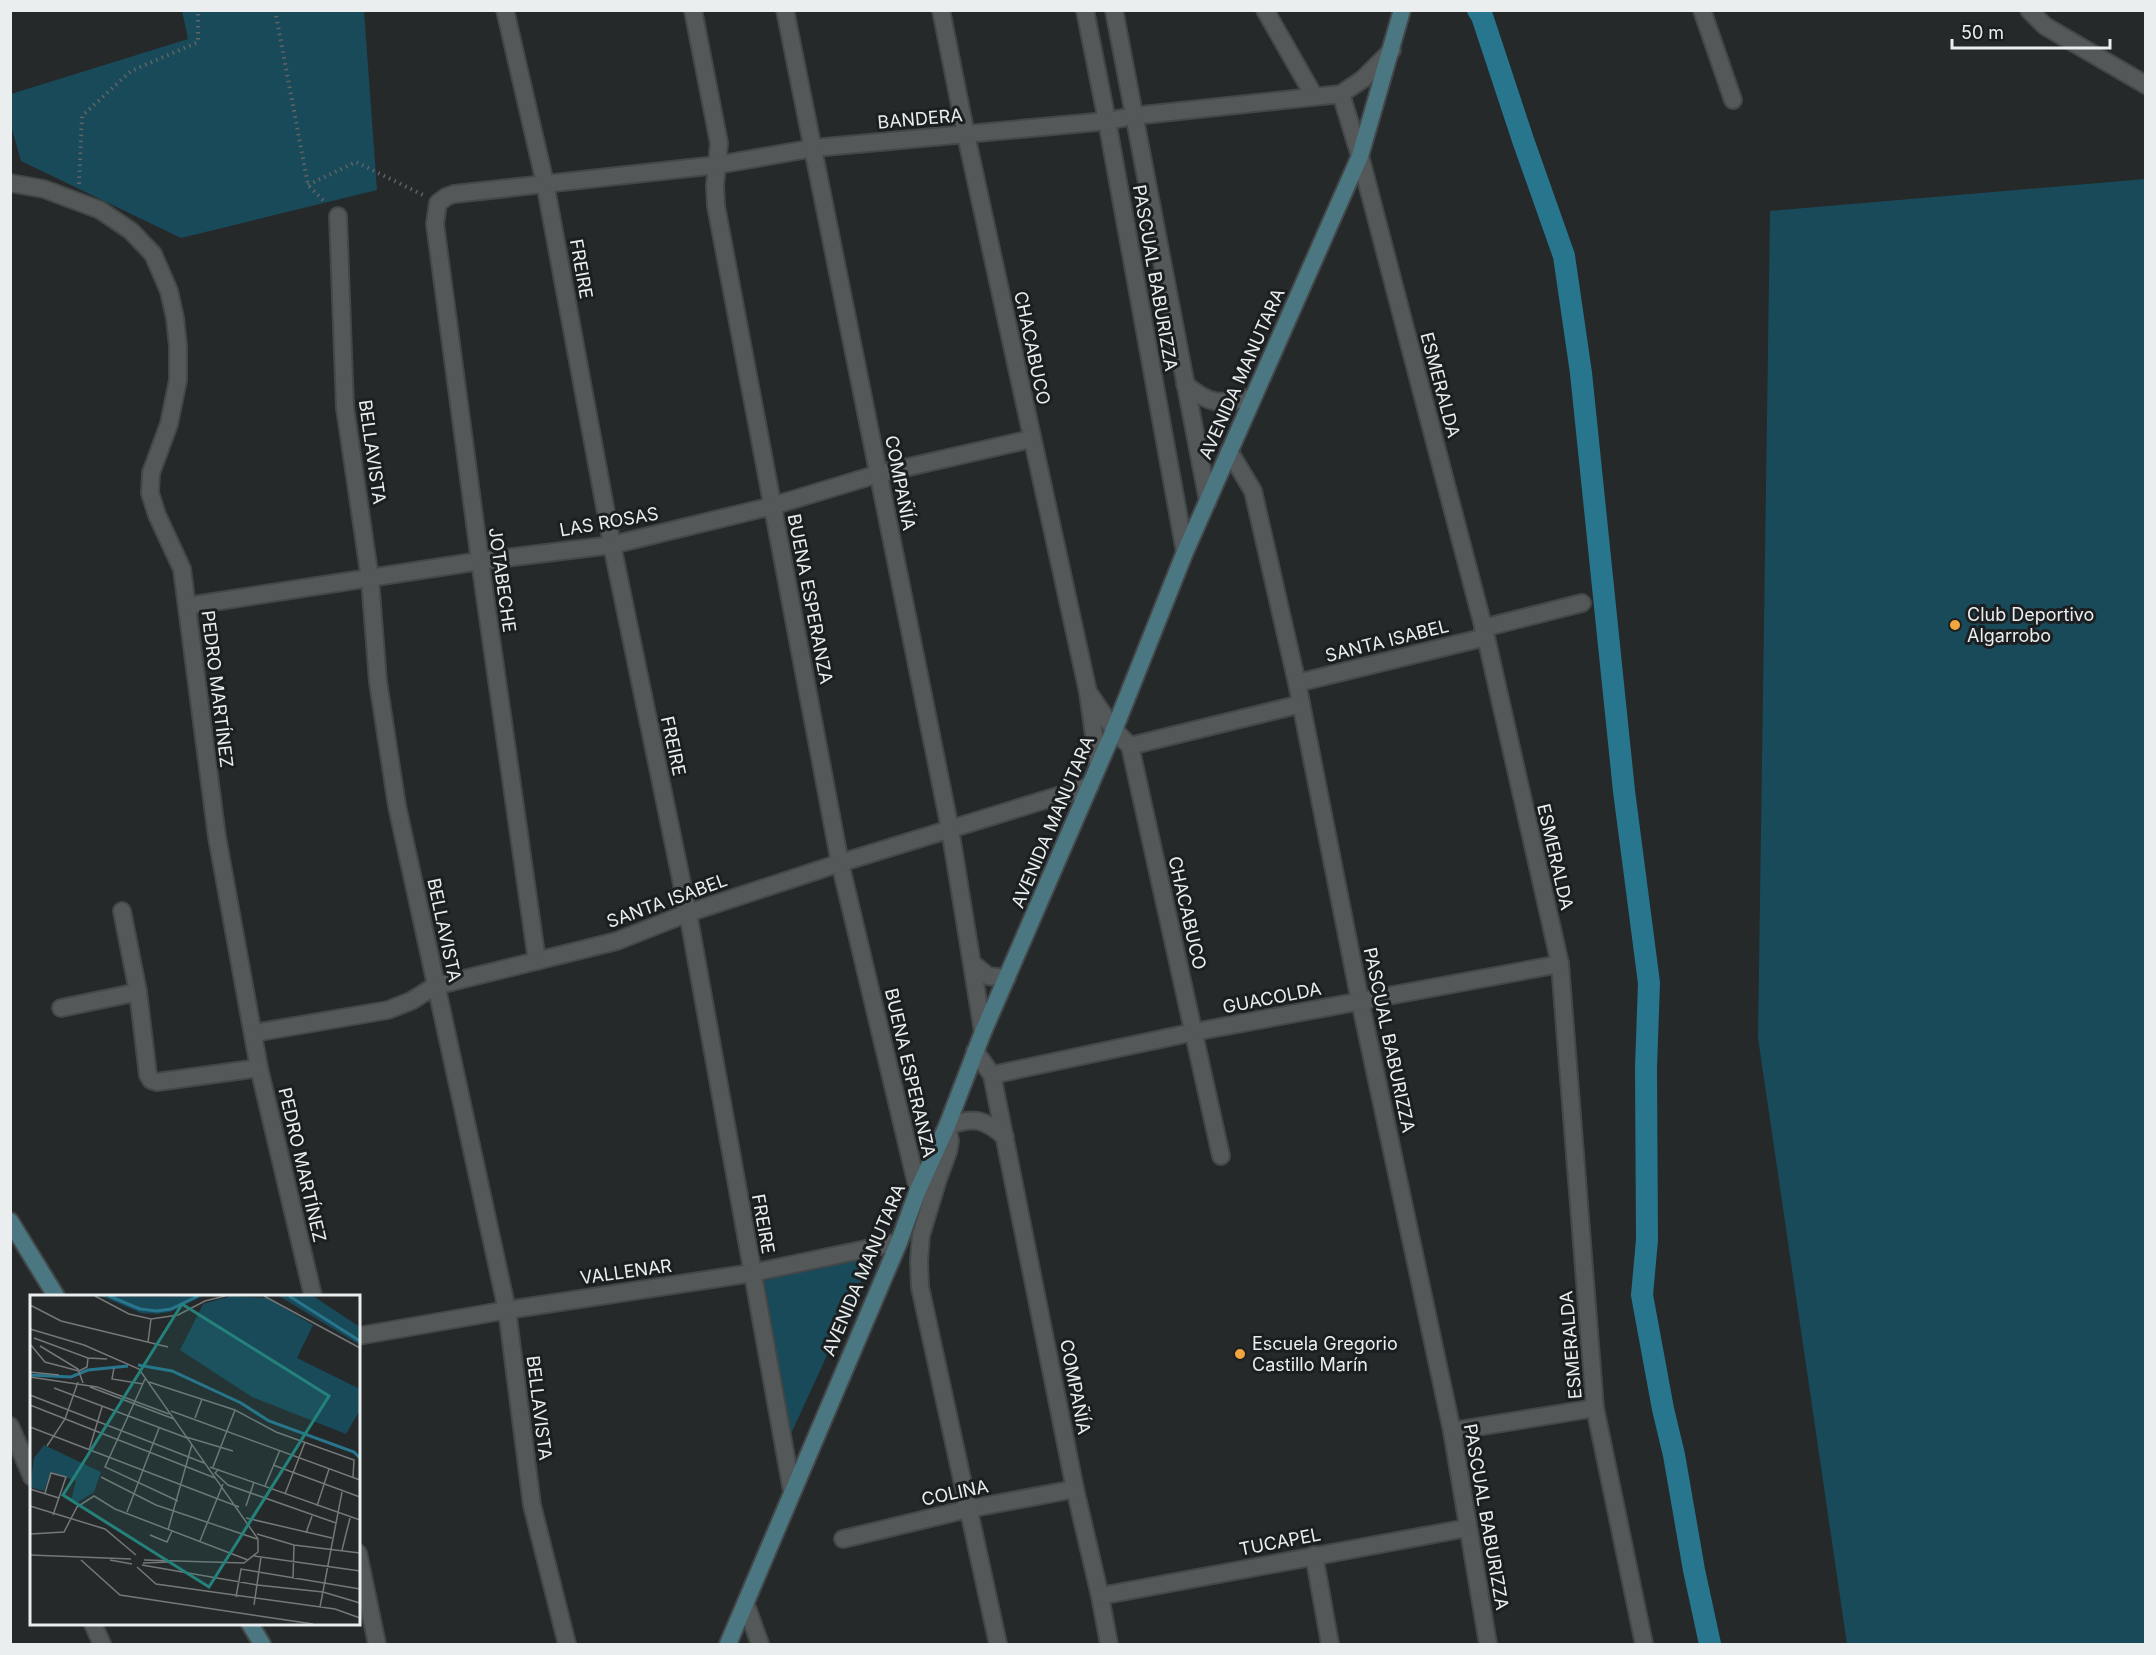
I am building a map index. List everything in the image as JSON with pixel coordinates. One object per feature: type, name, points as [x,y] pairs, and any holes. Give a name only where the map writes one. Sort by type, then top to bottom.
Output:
[{"type":"main road","name":"AVENIDA MANUTARA","points":[[728,1644],[947,1126],[983,1032],[1114,730],[1185,552],[1360,156],[1402,10]]},
{"type":"main road","points":[[10,1221],[55,1295]]},
{"type":"main road","points":[[251,1625],[262,1644]]},
{"type":"street","name":"FREIRE","points":[[505,10],[545,183],[612,545],[688,913],[792,1491]]},
{"type":"street","name":"BUENA ESPERANZA","points":[[693,10],[719,143],[715,185],[716,206],[840,863],[918,1191]]},
{"type":"street","name":"COMPAÑÍA","points":[[785,10],[950,829],[983,1032]]},
{"type":"street","name":"CHACABUCO","points":[[941,10],[1031,439],[1088,692],[1098,764]]},
{"type":"street","name":"PASCUAL BABURIZZA","points":[[1084,10],[1107,120],[1185,552]]},
{"type":"street","name":"PASCUAL BABURIZZA","points":[[1114,10],[1208,501]]},
{"type":"street","points":[[1264,10],[1314,96]]},
{"type":"street","points":[[1702,10],[1732,100]]},
{"type":"street","points":[[2029,10],[2045,26],[2145,85]]},
{"type":"street","points":[[1341,94],[1363,79],[1392,50]]},
{"type":"street","name":"BANDERA","points":[[438,203],[454,194],[717,165],[814,148],[966,135],[1341,94]]},
{"type":"street","name":"ESMERALDA","points":[[1341,94],[1360,156],[1484,632],[1560,964],[1595,1408],[1644,1644]]},
{"type":"street","name":"PEDRO MARTÍNEZ","points":[[10,183],[44,189],[100,210],[131,231],[153,254],[169,291],[176,327],[178,380],[169,424],[151,473],[150,493],[157,515],[182,569],[217,837],[259,1068],[313,1295]]},
{"type":"street","name":"JOTABECHE","points":[[438,203],[435,224],[537,962]]},
{"type":"street","name":"BELLAVISTA","points":[[338,216],[345,408],[370,579],[378,682],[395,795],[507,1310],[532,1505],[567,1644]]},
{"type":"street","name":"PASCUAL BABURIZZA","points":[[1185,384],[1198,396],[1222,403],[1253,397]]},
{"type":"street","name":"LAS ROSAS","points":[[187,606],[480,561],[612,545],[772,506],[878,474],[1031,439]]},
{"type":"street","name":"PASCUAL BABURIZZA","points":[[1229,451],[1253,491],[1297,683],[1360,1001],[1452,1431],[1488,1644]]},
{"type":"street","name":"SANTA ISABEL","points":[[1297,683],[1582,603]]},
{"type":"street","name":"CHACABUCO","points":[[1088,692],[1114,730],[1130,746],[1221,1156]]},
{"type":"street","points":[[1130,746],[1301,704]]},
{"type":"street","name":"SANTA ISABEL","points":[[254,1033],[388,1010],[411,1002],[435,986],[617,941],[688,913],[840,863],[1090,786]]},
{"type":"street","points":[[122,911],[138,992],[148,1076],[151,1080],[157,1082],[259,1068]]},
{"type":"street","points":[[972,963],[988,976],[1007,978]]},
{"type":"street","name":"GUACOLDA","points":[[992,1075],[1194,1032],[1560,964]]},
{"type":"street","points":[[61,1008],[138,992]]},
{"type":"street","name":"COMPAÑÍA","points":[[975,1051],[992,1075],[1075,1489],[1109,1644]]},
{"type":"street","points":[[947,1126],[961,1121],[984,1121],[1005,1137]]},
{"type":"street","name":"BUENA ESPERANZA","points":[[947,1126],[950,1141],[948,1152],[921,1235],[920,1287],[998,1644]]},
{"type":"street","name":"VALLENAR","points":[[360,1336],[507,1310],[752,1273],[898,1242]]},
{"type":"street","points":[[1452,1431],[1595,1408]]},
{"type":"street","points":[[10,1426],[15,1451],[30,1475]]},
{"type":"street","name":"COLINA","points":[[843,1539],[968,1509],[1075,1489]]},
{"type":"street","name":"TUCAPEL","points":[[1100,1596],[1467,1528]]},
{"type":"street","points":[[1314,1556],[1329,1644]]},
{"type":"street","points":[[360,1563],[377,1644]]},
{"type":"street","points":[[746,1605],[760,1644]]},
{"type":"street","points":[[94,1625],[102,1644]]},
{"type":"path","points":[[79,202],[82,116],[131,71],[198,42],[198,10]]},
{"type":"path","points":[[275,10],[308,185],[338,216]]},
{"type":"path","points":[[308,185],[356,162],[438,203]]},
{"type":"shaded area","points":[[182,11],[364,11],[377,190],[181,238],[21,161],[11,126],[11,94],[188,39]]},
{"type":"shaded area","name":"Club Deportivo Algarrobo","points":[[2145,179],[2145,1644],[1847,1644],[1758,1038],[1770,211]]},
{"type":"shaded area","points":[[873,1255],[790,1436],[763,1272]]},
{"type":"waterway","points":[[1478,10],[1564,256],[1581,373],[1624,791],[1649,983],[1646,1068],[1647,1240],[1642,1295],[1710,1644]]},
{"type":"place","name":"Club Deportivo Algarrobo","points":[[1955,625]]},
{"type":"place","name":"Escuela Gregorio Castillo Marín","points":[[1240,1354]]}]
